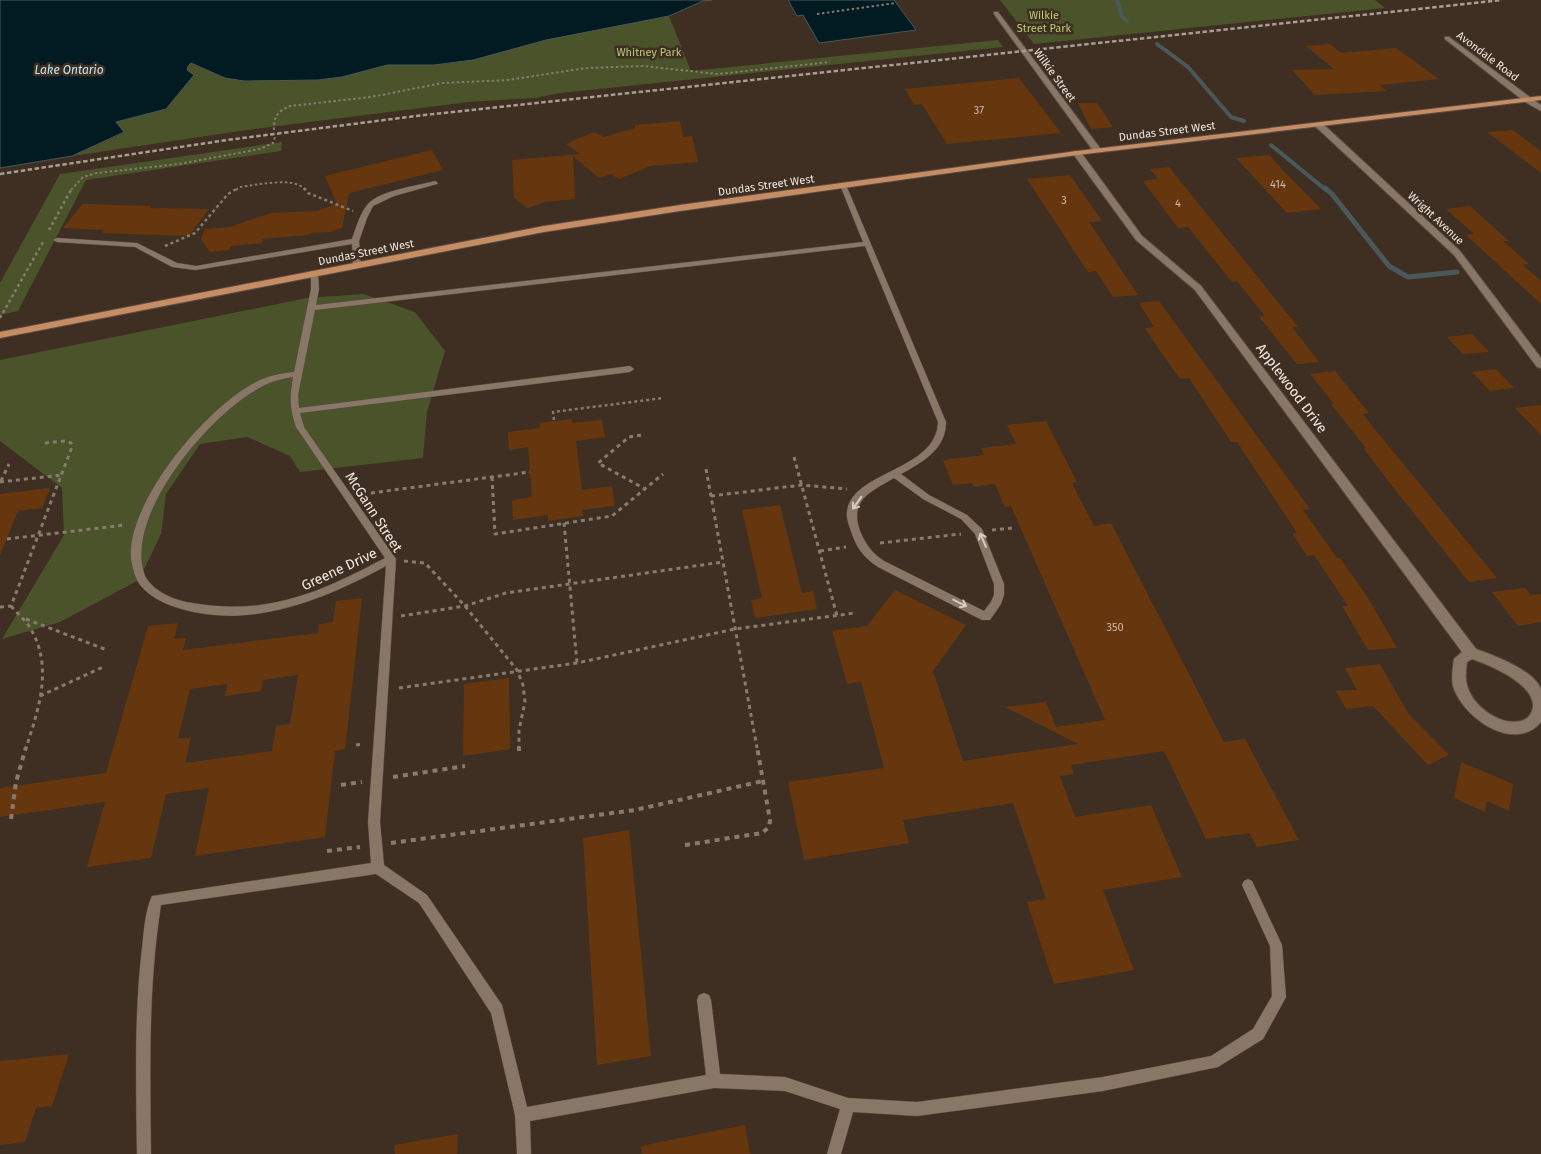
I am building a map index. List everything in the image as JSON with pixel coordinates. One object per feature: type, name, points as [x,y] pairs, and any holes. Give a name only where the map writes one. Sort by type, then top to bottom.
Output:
[{"type":"main road","name":"Dundas Street West","points":[[0,335],[544,229],[1097,150],[1541,98]]},
{"type":"street","name":"Wilkie Street","points":[[996,12],[1097,150]]},
{"type":"street","name":"Avondale Road","points":[[1447,38],[1541,109]]},
{"type":"street","name":"Wright Avenue","points":[[1319,125],[1458,253],[1541,365]]},
{"type":"street","name":"Applewood Drive","points":[[1077,153],[1140,238],[1198,288],[1471,653]]},
{"type":"street","points":[[1471,653],[1502,664],[1532,689],[1540,703],[1539,715],[1530,723],[1517,728],[1492,723],[1475,711],[1466,700],[1460,686],[1458,672],[1461,659],[1471,653]]},
{"type":"lane","points":[[357,265],[355,241],[365,215],[372,204],[382,199],[435,184]]},
{"type":"lane","points":[[843,185],[942,422],[941,437],[932,450],[868,490],[856,500],[852,510],[852,520],[860,546],[868,556],[881,564],[986,617],[996,604],[999,595],[999,584],[979,532],[964,517],[926,498],[895,474]]},
{"type":"lane","points":[[57,240],[137,245],[175,265],[196,268],[355,241]]},
{"type":"lane","points":[[312,308],[867,244]]},
{"type":"lane","name":"McGann Street","points":[[314,273],[315,288],[294,395],[295,410],[300,427],[391,559],[374,822],[378,868]]},
{"type":"lane","points":[[295,410],[630,369]]},
{"type":"lane","name":"Greene Drive","points":[[299,374],[267,380],[231,403],[203,430],[178,459],[157,490],[140,523],[135,552],[139,573],[152,591],[174,603],[200,610],[230,613],[261,611],[292,604],[331,590],[391,559]]},
{"type":"lane","points":[[144,1154],[144,1018],[149,935],[156,900],[378,868],[423,899],[497,1010],[522,1115],[524,1154]]},
{"type":"lane","points":[[522,1115],[714,1081],[785,1084],[848,1105],[917,1109],[1104,1084],[1213,1062],[1258,1034],[1279,997],[1276,945],[1248,884]]},
{"type":"lane","points":[[704,1000],[714,1081]]},
{"type":"lane","points":[[834,1154],[848,1105]]},
{"type":"path","points":[[817,14],[896,3]]},
{"type":"path","points":[[274,130],[274,117],[280,111],[290,106],[371,97],[442,83],[508,80],[586,68],[643,66],[718,74],[830,62]]},
{"type":"path","points":[[0,318],[78,180],[97,173],[179,164],[260,149],[273,144],[275,137]]},
{"type":"path","points":[[149,252],[195,233],[228,194],[240,187],[293,182],[302,185],[308,193],[365,215]]},
{"type":"path","points":[[554,420],[553,412],[663,398]]},
{"type":"path","points":[[642,435],[629,437],[598,463],[645,489]]},
{"type":"path","points":[[11,606],[72,447],[71,443],[66,441],[45,443]]},
{"type":"path","points":[[794,456],[837,616]]},
{"type":"path","points":[[0,482],[8,464]]},
{"type":"path","points":[[685,845],[762,833],[769,827],[770,820],[706,468]]},
{"type":"path","points":[[348,496],[530,472]]},
{"type":"path","points":[[492,477],[495,534],[612,516],[662,474]]},
{"type":"path","points":[[0,482],[62,475]]},
{"type":"path","points":[[711,496],[802,485],[868,490]]},
{"type":"path","points":[[7,539],[140,523]]},
{"type":"path","points":[[564,523],[577,663]]},
{"type":"path","points":[[820,551],[1013,528]]},
{"type":"path","points":[[391,559],[425,563],[464,606],[517,670],[523,686],[525,702],[519,730],[519,751]]},
{"type":"path","points":[[387,619],[464,606],[506,593],[723,562]]},
{"type":"path","points":[[0,607],[11,606],[25,619],[40,644],[45,667],[34,723],[18,772],[11,819]]},
{"type":"path","points":[[382,690],[577,663],[735,629],[855,614]]},
{"type":"path","points":[[25,619],[107,650]]},
{"type":"path","points":[[40,696],[103,667]]},
{"type":"path","points":[[341,785],[465,766]]},
{"type":"path","points":[[327,851],[635,810],[763,780]]},
{"type":"green space","name":"Wilkie Street Park","points":[[1000,0],[1375,0],[1385,8],[1034,44]]},
{"type":"green space","name":"Whitney Park","points":[[669,16],[691,71],[998,40],[1003,47],[561,93],[534,98],[469,102],[247,130],[72,156],[124,133],[116,122],[166,109],[193,75],[187,70],[191,63],[225,78],[244,81],[318,80],[342,77],[387,65],[434,65],[473,60],[546,40]]},
{"type":"green space","points":[[282,142],[281,151],[86,180],[18,311],[0,315],[0,283],[60,174]]},
{"type":"green space","points":[[364,294],[415,312],[445,351],[427,412],[423,458],[300,472],[290,456],[247,437],[200,444],[166,494],[161,534],[139,580],[60,622],[2,639],[64,535],[62,488],[0,441],[0,360],[307,298]]},
{"type":"water","name":"Lake Ontario","points":[[0,0],[712,0],[703,1],[669,16],[546,40],[473,60],[434,65],[387,65],[342,77],[318,80],[244,81],[225,78],[191,63],[187,70],[194,75],[166,109],[116,122],[124,132],[72,156],[0,168]]},
{"type":"water","points":[[788,0],[894,0],[916,30],[819,43],[803,15],[797,16]]},
{"type":"building","points":[[1330,44],[1341,53],[1396,48],[1439,79],[1380,85],[1386,91],[1315,95],[1292,70],[1334,69],[1306,46]]},
{"type":"building","points":[[1019,78],[1061,133],[947,144],[922,104],[914,105],[905,89]]},
{"type":"building","points":[[1078,103],[1097,103],[1113,127],[1091,129]]},
{"type":"building","points":[[680,121],[683,137],[692,136],[698,162],[650,166],[619,179],[611,174],[599,178],[573,156],[575,199],[544,202],[528,208],[514,198],[512,160],[580,154],[566,144],[594,132],[604,137],[635,128],[635,125]]},
{"type":"building","points":[[1513,130],[1541,151],[1541,173],[1487,132]]},
{"type":"building","points":[[432,150],[443,170],[349,193],[342,228],[330,232],[263,239],[262,243],[231,246],[229,250],[210,252],[201,239],[205,229],[230,227],[271,213],[317,211],[337,204],[325,176]]},
{"type":"building","points":[[1269,155],[1321,209],[1287,213],[1236,158]]},
{"type":"building","points":[[1169,167],[1298,327],[1292,327],[1319,362],[1297,364],[1259,317],[1265,316],[1237,281],[1232,282],[1188,227],[1178,228],[1143,181],[1158,179],[1150,169]]},
{"type":"building","points":[[1070,175],[1102,221],[1089,222],[1138,295],[1113,297],[1096,271],[1088,272],[1027,179]]},
{"type":"building","points":[[83,204],[209,209],[189,236],[102,233],[104,230],[63,228]]},
{"type":"building","points":[[1470,206],[1509,241],[1503,241],[1529,264],[1523,265],[1541,281],[1541,304],[1466,235],[1474,234],[1446,209]]},
{"type":"building","points":[[1159,301],[1310,509],[1303,510],[1368,598],[1397,648],[1368,650],[1342,606],[1348,606],[1314,555],[1307,556],[1292,533],[1297,533],[1237,442],[1231,442],[1189,378],[1180,379],[1158,348],[1145,328],[1154,327],[1139,303]]},
{"type":"building","points":[[1472,334],[1489,352],[1463,354],[1447,337]]},
{"type":"building","points":[[1496,369],[1514,388],[1490,391],[1472,372]]},
{"type":"building","points":[[1335,371],[1369,413],[1363,414],[1373,427],[1497,578],[1469,582],[1389,482],[1364,449],[1366,448],[1331,404],[1334,404],[1310,374]]},
{"type":"building","points":[[1541,405],[1541,435],[1515,408]]},
{"type":"building","points":[[572,419],[572,423],[602,420],[605,437],[576,441],[582,490],[612,486],[615,506],[582,510],[583,516],[548,521],[548,515],[513,520],[512,500],[532,497],[528,447],[509,450],[508,432],[540,428],[540,423]]},
{"type":"building","points":[[1046,421],[1077,482],[1072,483],[1094,526],[1111,523],[1224,742],[1245,739],[1299,840],[1257,847],[1249,833],[1206,839],[1164,751],[1071,765],[1074,774],[1060,776],[1075,817],[1151,805],[1182,877],[1103,890],[1134,970],[1054,984],[1027,902],[1046,899],[1013,803],[903,820],[909,843],[804,860],[788,782],[884,768],[861,682],[847,684],[832,631],[867,626],[895,590],[966,625],[933,671],[963,761],[1078,744],[1005,707],[1046,702],[1056,727],[1105,720],[1011,506],[1005,507],[995,484],[974,487],[972,483],[953,485],[943,460],[984,455],[981,448],[1016,444],[1007,425]]},
{"type":"building","points":[[50,488],[42,508],[18,511],[0,555],[0,494]]},
{"type":"building","points":[[780,505],[802,593],[813,591],[817,609],[755,618],[751,600],[762,598],[742,510]]},
{"type":"building","points":[[1525,588],[1531,595],[1541,594],[1541,622],[1518,626],[1492,592]]},
{"type":"building","points":[[362,598],[345,749],[335,751],[325,837],[195,856],[209,788],[166,794],[151,858],[87,867],[105,802],[0,817],[0,788],[106,773],[148,626],[178,623],[174,639],[186,638],[183,650],[318,633],[319,624],[333,622],[336,601]],"holes":[[[298,675],[290,724],[276,726],[272,751],[185,763],[191,737],[178,739],[190,689],[227,684],[225,696],[261,691],[263,680]]]},
{"type":"building","points":[[1380,664],[1408,713],[1449,755],[1428,765],[1373,706],[1346,709],[1336,691],[1357,690],[1345,668]]},
{"type":"building","points":[[509,678],[510,749],[463,756],[464,684]]},
{"type":"building","points":[[1461,762],[1513,784],[1509,811],[1487,801],[1485,812],[1454,798]]},
{"type":"building","points":[[629,830],[651,1056],[597,1065],[583,838]]},
{"type":"building","points":[[69,1054],[52,1106],[36,1108],[25,1142],[0,1145],[0,1061]]},
{"type":"building","points":[[745,1125],[750,1154],[642,1154],[641,1146]]},
{"type":"building","points":[[458,1134],[457,1154],[395,1154],[394,1145]]},
{"type":"waterway","points":[[1117,0],[1122,17],[1127,21]]},
{"type":"waterway","points":[[1157,44],[1188,67],[1231,117],[1244,121]]},
{"type":"waterway","points":[[1271,145],[1326,190]]},
{"type":"waterway","points":[[1325,188],[1332,194],[1389,266],[1408,277],[1457,272]]},
{"type":"railway","points":[[0,174],[227,140],[424,115],[1502,0]]}]
